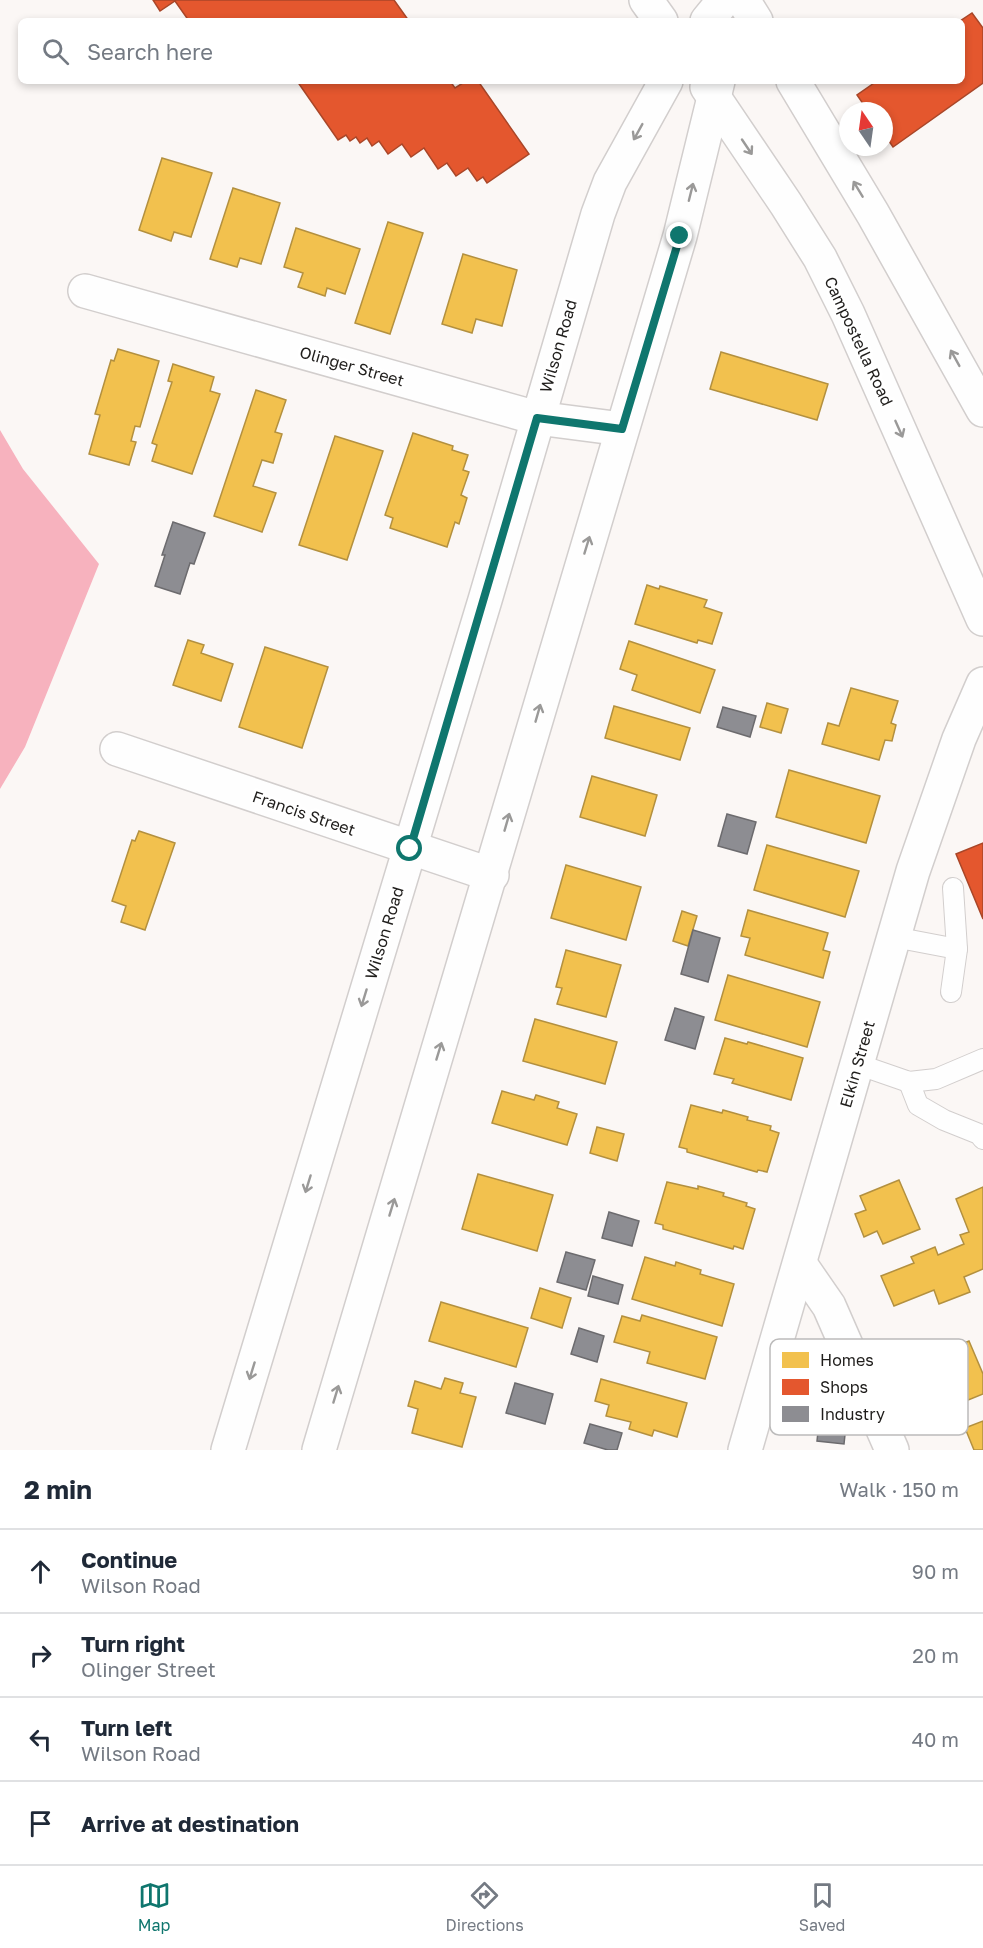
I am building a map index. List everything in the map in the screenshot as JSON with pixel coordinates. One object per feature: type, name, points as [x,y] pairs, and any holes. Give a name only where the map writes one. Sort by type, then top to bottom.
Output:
[{"type":"main road","points":[[646,0],[659,18]]},
{"type":"main road","points":[[709,18],[724,0]]},
{"type":"main road","points":[[730,18],[733,0]]},
{"type":"main road","points":[[743,0],[754,18]]},
{"type":"main road","name":"Wilson Road","points":[[228,1450],[410,849],[598,214],[610,182],[664,84]]},
{"type":"main road","points":[[795,84],[980,397]]},
{"type":"main road","points":[[319,1450],[492,875],[680,236],[712,87]]},
{"type":"main road","name":"Campostella Road","points":[[712,87],[825,267],[853,324],[983,619]]},
{"type":"main road","name":"Olinger Street","points":[[86,291],[537,418],[622,429]]},
{"type":"main road","name":"Elkin Street","points":[[778,1339],[913,871],[959,740],[983,684]]},
{"type":"main road","name":"Francis Street","points":[[117,749],[492,875]]},
{"type":"main road","points":[[800,1264],[829,1306],[843,1339]]},
{"type":"main road","name":"Elkin Street","points":[[745,1450],[770,1365]]},
{"type":"main road","points":[[885,1435],[892,1450]]},
{"type":"lane","points":[[951,992],[957,949],[953,888]]},
{"type":"lane","points":[[894,938],[957,949]]},
{"type":"lane","points":[[857,1064],[909,1082],[936,1079],[983,1059]]},
{"type":"lane","points":[[909,1082],[918,1105],[944,1120],[979,1134],[983,1139]]},
{"type":"shaded area","points":[[0,430],[23,469],[99,564],[25,747],[0,789]]},
{"type":"building: Homes","points":[[162,158],[212,173],[191,237],[174,232],[171,241],[139,230]]},
{"type":"building: Homes","points":[[233,188],[280,203],[261,264],[240,258],[237,267],[210,259]]},
{"type":"building: Homes","points":[[388,222],[423,233],[390,334],[355,323]]},
{"type":"building: Homes","points":[[296,228],[360,249],[345,294],[327,288],[325,296],[298,287],[303,273],[284,267]]},
{"type":"building: Homes","points":[[463,254],[517,270],[502,326],[476,319],[472,333],[442,324]]},
{"type":"building: Homes","points":[[118,349],[159,361],[140,427],[135,426],[131,441],[136,442],[129,465],[89,454],[100,415],[95,414],[111,360],[114,361]]},
{"type":"building: Homes","points":[[721,352],[828,384],[817,420],[710,389]]},
{"type":"building: Homes","points":[[173,364],[214,377],[210,391],[220,394],[192,474],[152,461],[157,445],[152,443],[172,382],[168,381]]},
{"type":"building: Homes","points":[[256,390],[286,400],[275,432],[282,434],[273,463],[262,460],[253,486],[276,493],[262,532],[214,516]]},
{"type":"building: Homes","points":[[413,433],[453,446],[452,450],[468,455],[463,470],[469,472],[461,495],[467,498],[459,524],[455,522],[447,547],[390,528],[393,518],[385,515]]},
{"type":"building: Homes","points":[[335,436],[383,451],[347,560],[299,545]]},
{"type":"building: Homes","points":[[647,585],[659,589],[660,586],[707,600],[704,607],[722,613],[712,644],[698,640],[697,643],[635,624]]},
{"type":"building: Homes","points":[[188,640],[204,645],[201,653],[233,664],[221,701],[173,685]]},
{"type":"building: Homes","points":[[629,641],[715,670],[700,713],[632,690],[637,675],[620,669]]},
{"type":"building: Homes","points":[[265,647],[328,667],[302,748],[239,727]]},
{"type":"building: Homes","points":[[851,688],[898,701],[891,723],[896,725],[892,741],[885,740],[879,760],[822,744],[828,723],[839,726]]},
{"type":"building: Homes","points":[[767,703],[788,709],[781,733],[760,727]]},
{"type":"building: Homes","points":[[614,706],[690,728],[680,760],[605,738]]},
{"type":"building: Homes","points":[[789,770],[880,796],[866,843],[776,817]]},
{"type":"building: Homes","points":[[592,776],[657,795],[645,836],[580,817]]},
{"type":"building: Homes","points":[[139,831],[175,843],[145,930],[121,922],[126,906],[112,901],[132,840],[135,841]]},
{"type":"building: Homes","points":[[767,845],[859,871],[845,917],[754,890]]},
{"type":"building: Homes","points":[[566,865],[641,887],[626,940],[551,918]]},
{"type":"building: Homes","points":[[748,910],[828,933],[823,950],[830,952],[823,978],[745,955],[750,938],[741,936]]},
{"type":"building: Homes","points":[[682,911],[697,916],[688,946],[673,941]]},
{"type":"building: Homes","points":[[566,950],[621,965],[606,1017],[557,1004],[562,988],[556,987]]},
{"type":"building: Homes","points":[[728,975],[820,1002],[807,1047],[715,1020]]},
{"type":"building: Homes","points":[[535,1019],[617,1042],[605,1084],[523,1061]]},
{"type":"building: Homes","points":[[725,1038],[747,1044],[748,1042],[803,1058],[791,1100],[732,1083],[734,1079],[714,1074]]},
{"type":"building: Homes","points":[[502,1091],[534,1100],[536,1095],[559,1102],[557,1108],[577,1114],[567,1145],[492,1123]]},
{"type":"building: Homes","points":[[691,1105],[748,1117],[747,1120],[771,1126],[770,1130],[779,1133],[767,1172],[758,1170],[757,1172],[687,1152],[687,1149],[679,1147]]},
{"type":"building: Homes","points":[[597,1127],[624,1134],[617,1161],[590,1153]]},
{"type":"building: Homes","points":[[478,1174],[553,1195],[537,1251],[462,1229]]},
{"type":"building: Homes","points":[[899,1180],[920,1229],[883,1244],[877,1231],[864,1237],[855,1214],[866,1210],[860,1196]]},
{"type":"building: Homes","points":[[667,1182],[698,1189],[698,1186],[724,1193],[723,1196],[747,1203],[746,1206],[755,1209],[743,1249],[734,1246],[733,1249],[663,1229],[663,1225],[655,1223]]},
{"type":"building: Homes","points":[[983,1187],[983,1269],[964,1277],[970,1292],[939,1304],[934,1290],[894,1306],[881,1276],[914,1263],[911,1257],[935,1247],[938,1255],[964,1244],[960,1235],[969,1232],[956,1199]]},
{"type":"building: Homes","points":[[645,1257],[675,1266],[676,1262],[701,1270],[700,1274],[734,1284],[722,1326],[632,1299]]},
{"type":"building: Homes","points":[[540,1288],[571,1298],[562,1328],[531,1318]]},
{"type":"building: Homes","points":[[441,1302],[528,1328],[516,1367],[429,1341]]},
{"type":"building: Homes","points":[[642,1315],[717,1337],[705,1379],[647,1363],[650,1352],[614,1342],[622,1316],[640,1321]]},
{"type":"building: Homes","points":[[968,1341],[983,1374],[983,1394],[968,1400]]},
{"type":"building: Homes","points":[[445,1378],[463,1383],[460,1393],[476,1397],[462,1447],[412,1433],[418,1409],[408,1406],[415,1381],[441,1389]]},
{"type":"building: Homes","points":[[601,1379],[687,1403],[677,1437],[654,1430],[652,1436],[629,1429],[631,1422],[606,1416],[609,1405],[595,1401]]},
{"type":"building: Homes","points":[[983,1421],[983,1450],[974,1450],[968,1435],[968,1427]]},
{"type":"building: Shops","points":[[153,0],[394,0],[407,18],[187,18],[175,1],[160,11]]},
{"type":"building: Shops","points":[[972,13],[983,28],[983,83],[893,147],[893,102],[862,102],[857,95],[873,84],[965,84],[965,18]]},
{"type":"building: Shops","points":[[299,84],[452,84],[455,88],[461,84],[480,84],[529,154],[487,183],[483,177],[477,181],[468,168],[456,176],[447,163],[438,169],[424,148],[411,157],[402,144],[388,154],[379,141],[372,146],[367,138],[360,143],[356,137],[350,141],[346,135],[338,140]]},
{"type":"building: Shops","points":[[983,843],[983,919],[956,854]]},
{"type":"building: Industry","points":[[173,522],[205,533],[194,564],[190,563],[180,594],[155,586]]},
{"type":"building: Industry","points":[[723,707],[756,716],[750,737],[717,727]]},
{"type":"building: Industry","points":[[727,814],[756,822],[747,854],[718,846]]},
{"type":"building: Industry","points":[[693,930],[720,938],[708,982],[681,974]]},
{"type":"building: Industry","points":[[675,1008],[704,1017],[695,1049],[665,1040]]},
{"type":"building: Industry","points":[[609,1212],[639,1221],[632,1246],[602,1238]]},
{"type":"building: Industry","points":[[566,1252],[595,1260],[586,1290],[557,1282]]},
{"type":"building: Industry","points":[[593,1276],[623,1285],[618,1304],[588,1296]]},
{"type":"building: Industry","points":[[579,1328],[604,1336],[597,1362],[571,1354]]},
{"type":"building: Industry","points":[[515,1383],[553,1394],[545,1424],[506,1413]]},
{"type":"building: Industry","points":[[590,1424],[622,1433],[617,1450],[608,1450],[584,1443]]},
{"type":"building: Industry","points":[[818,1435],[845,1435],[844,1444],[817,1441]]},
{"type":"route","points":[[410,849],[537,418],[622,429],[680,236]]}]
